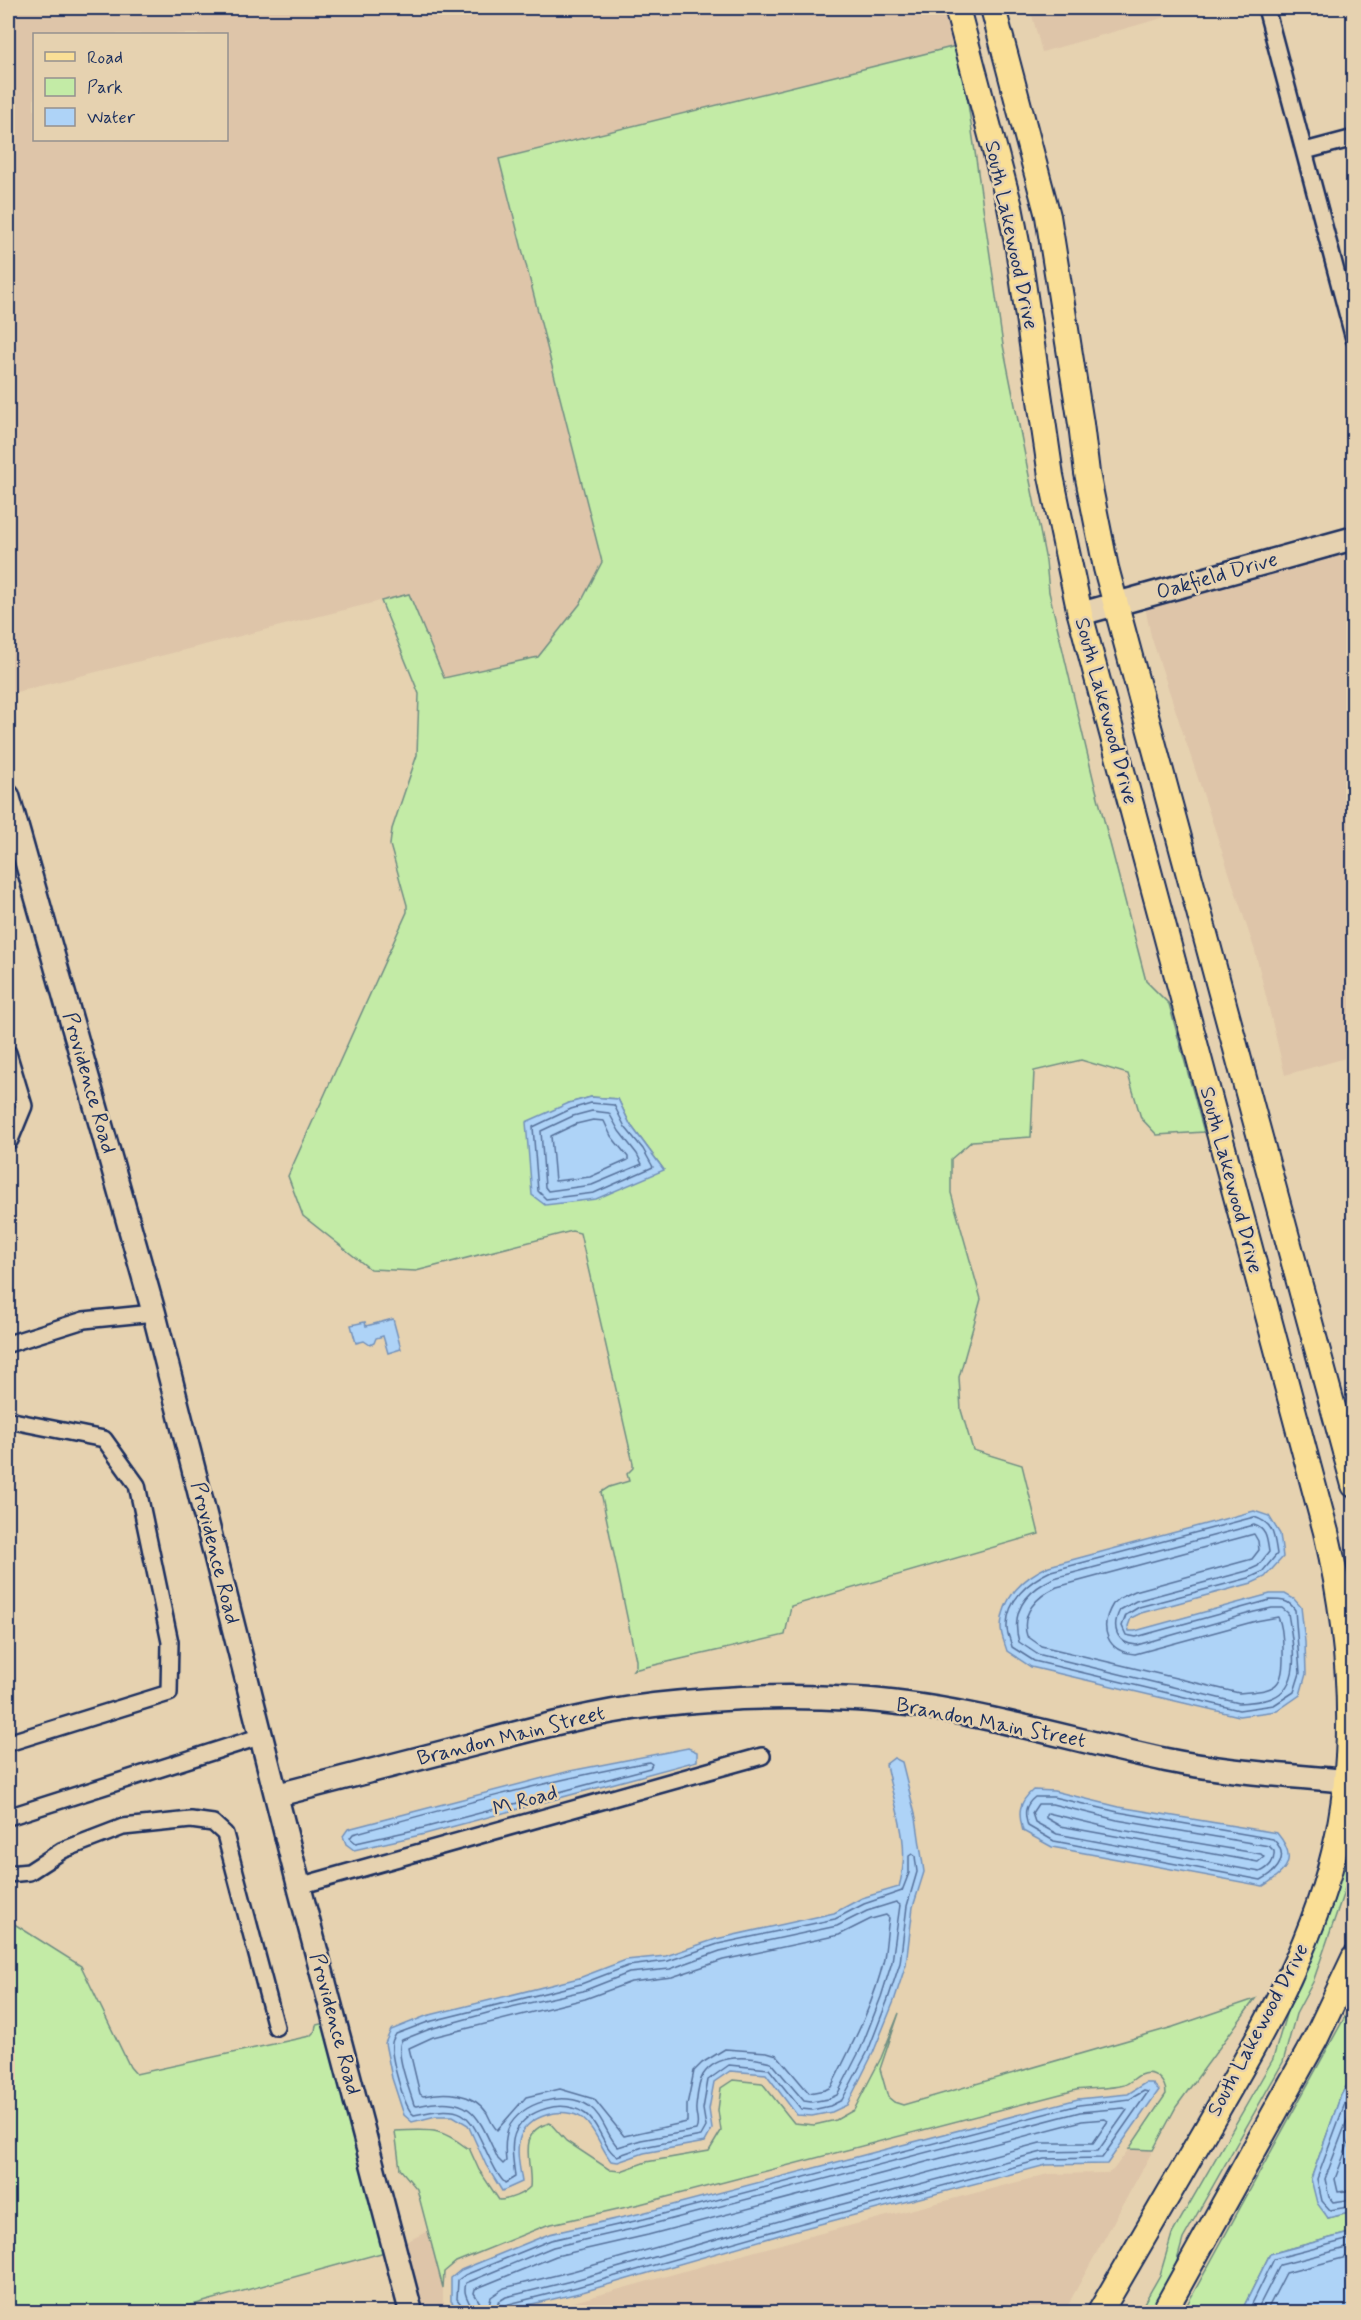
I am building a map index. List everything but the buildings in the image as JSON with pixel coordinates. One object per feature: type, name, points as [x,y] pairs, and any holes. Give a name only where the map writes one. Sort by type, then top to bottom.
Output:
[{"type":"main road","name":"South Lakewood Drive","points":[[957,8],[1007,195],[1018,248],[1052,476],[1080,614],[1336,1576],[1347,1675],[1351,1782],[1319,1903],[1294,1970],[1261,2035],[1100,2313]]},
{"type":"main road","name":"South Lakewood Drive","points":[[993,8],[1048,216],[1087,473],[1115,604],[1351,1469]]},
{"type":"main road","points":[[1164,2313],[1319,2031],[1353,1958]]},
{"type":"street","points":[[1266,8],[1353,339]]},
{"type":"street","points":[[1305,151],[1353,138]]},
{"type":"street","name":"Oakfield Drive","points":[[1080,614],[1353,538]]},
{"type":"street","name":"Providence Road","points":[[8,796],[154,1313],[299,1886],[411,2313]]},
{"type":"street","points":[[8,1053],[24,1106],[9,1141]]},
{"type":"street","points":[[8,1344],[84,1320],[154,1313]]},
{"type":"street","points":[[8,1419],[104,1439],[137,1485],[170,1642],[169,1693],[8,1743]]},
{"type":"street","name":"Brandon Main Street","points":[[277,1795],[577,1718],[726,1697],[793,1696],[858,1699],[922,1706],[987,1718],[1169,1760],[1220,1769],[1351,1782]]},
{"type":"street","points":[[8,1817],[262,1736]]},
{"type":"street","name":"M Road","points":[[299,1886],[762,1756]]},
{"type":"street","points":[[8,1874],[29,1872],[63,1850],[123,1827],[191,1820],[213,1822],[225,1833],[276,2027]]},
{"type":"shaded area","points":[[8,8],[944,8],[956,46],[499,160],[602,562],[580,604],[538,657],[444,678],[408,594],[8,694]]},
{"type":"shaded area","points":[[1030,8],[1198,8],[1042,52]]},
{"type":"shaded area","points":[[1353,549],[1353,1056],[1285,1075],[1255,951],[1151,636],[1145,607]]},
{"type":"shaded area","points":[[1129,2149],[1153,2150],[1064,2312],[538,2312],[799,2239],[1048,2174],[1108,2173]]},
{"type":"shaded area","points":[[428,2231],[443,2288],[443,2301],[449,2312],[420,2312],[402,2244]]},
{"type":"green space","points":[[956,46],[963,69],[1003,345],[1046,561],[1049,592],[1094,782],[1146,981],[1169,1004],[1204,1132],[1157,1135],[1141,1118],[1128,1074],[1081,1060],[1034,1071],[1031,1137],[972,1141],[951,1159],[951,1193],[981,1299],[959,1377],[961,1410],[973,1450],[1022,1465],[1039,1534],[791,1606],[785,1635],[633,1670],[636,1660],[601,1492],[629,1481],[627,1474],[633,1468],[633,1463],[580,1233],[572,1231],[416,1271],[370,1269],[303,1216],[288,1176],[407,912],[390,845],[392,829],[417,755],[419,694],[381,601],[409,594],[444,678],[538,657],[580,604],[602,562],[499,159]],"holes":[[[591,1097],[618,1099],[630,1124],[664,1170],[569,1103]]]},
{"type":"green space","points":[[1351,1842],[1353,1842],[1353,1847],[1348,1880],[1313,1982],[1296,2014],[1283,2062],[1183,2239],[1171,2282],[1154,2312],[1139,2312],[1160,2275],[1172,2234],[1273,2059],[1287,2011],[1301,1984],[1326,1919]]},
{"type":"green space","points":[[8,1920],[81,1966],[130,2067],[136,2074],[310,2036],[315,2031],[316,2025],[325,2023],[385,2252],[167,2312],[8,2312]]},
{"type":"green space","points":[[1255,1999],[1176,2107],[1153,2150],[1129,2149],[1166,2094],[1164,2085],[1158,2077],[1145,2074],[1124,2085],[1076,2090],[640,2204],[547,2225],[456,2262],[444,2272],[443,2288],[417,2189],[400,2169],[395,2131],[433,2131],[448,2136],[469,2148],[479,2170],[499,2200],[516,2196],[530,2187],[529,2141],[539,2127],[550,2123],[566,2141],[610,2170],[621,2171],[646,2162],[709,2151],[721,2131],[718,2110],[721,2088],[733,2080],[762,2083],[794,2123],[814,2125],[836,2120],[854,2110],[881,2058],[899,2013],[880,2069],[888,2097],[903,2105],[1173,2027]]},
{"type":"green space","points":[[1353,2002],[1353,2075],[1341,2095],[1311,2179],[1328,2218],[1353,2212],[1353,2232],[1270,2254],[1241,2312],[1183,2312]]},
{"type":"water","points":[[591,1097],[618,1099],[630,1124],[664,1170],[596,1199],[545,1205],[532,1195],[526,1122],[569,1103]]},
{"type":"water","points":[[393,1319],[401,1349],[388,1353],[383,1336],[376,1338],[370,1345],[364,1341],[356,1343],[351,1325],[365,1322],[366,1326]]},
{"type":"water","points":[[1254,1511],[1269,1516],[1280,1534],[1283,1557],[1265,1577],[1252,1583],[1141,1613],[1131,1618],[1128,1626],[1129,1631],[1135,1631],[1270,1594],[1285,1594],[1294,1599],[1301,1607],[1306,1674],[1300,1695],[1277,1711],[1239,1716],[1031,1667],[1007,1651],[1001,1628],[1005,1607],[1016,1589],[1031,1576],[1049,1566]]},
{"type":"water","points":[[688,1748],[697,1752],[697,1761],[425,1834],[354,1850],[346,1844],[343,1836],[348,1829],[570,1771]]},
{"type":"water","points":[[894,1758],[902,1762],[916,1818],[924,1872],[913,1907],[906,1964],[894,2001],[873,2053],[847,2105],[832,2112],[812,2116],[797,2115],[766,2074],[730,2071],[714,2082],[709,2109],[712,2129],[705,2142],[644,2153],[618,2162],[611,2161],[591,2127],[582,2118],[575,2114],[548,2114],[531,2122],[525,2128],[519,2140],[518,2152],[522,2182],[502,2191],[486,2165],[468,2125],[453,2116],[436,2116],[412,2122],[404,2115],[392,2078],[385,2043],[391,2030],[426,2016],[579,1978],[626,1960],[666,1956],[716,1939],[834,1913],[862,1898],[899,1887],[903,1870],[903,1839],[886,1764]]},
{"type":"water","points":[[1033,1790],[1054,1791],[1119,1807],[1277,1833],[1287,1850],[1287,1863],[1279,1875],[1263,1886],[1052,1847],[1023,1831],[1020,1809],[1024,1799]]},
{"type":"water","points":[[1353,2075],[1353,2212],[1328,2218],[1317,2203],[1311,2179],[1341,2095]]},
{"type":"water","points":[[1145,2083],[1152,2083],[1159,2090],[1107,2164],[1046,2165],[797,2230],[579,2293],[498,2312],[460,2312],[451,2301],[451,2278],[461,2270],[549,2234],[642,2213],[1078,2099],[1128,2094]]},
{"type":"water","points":[[1353,2232],[1353,2312],[1241,2312],[1270,2254]]}]
